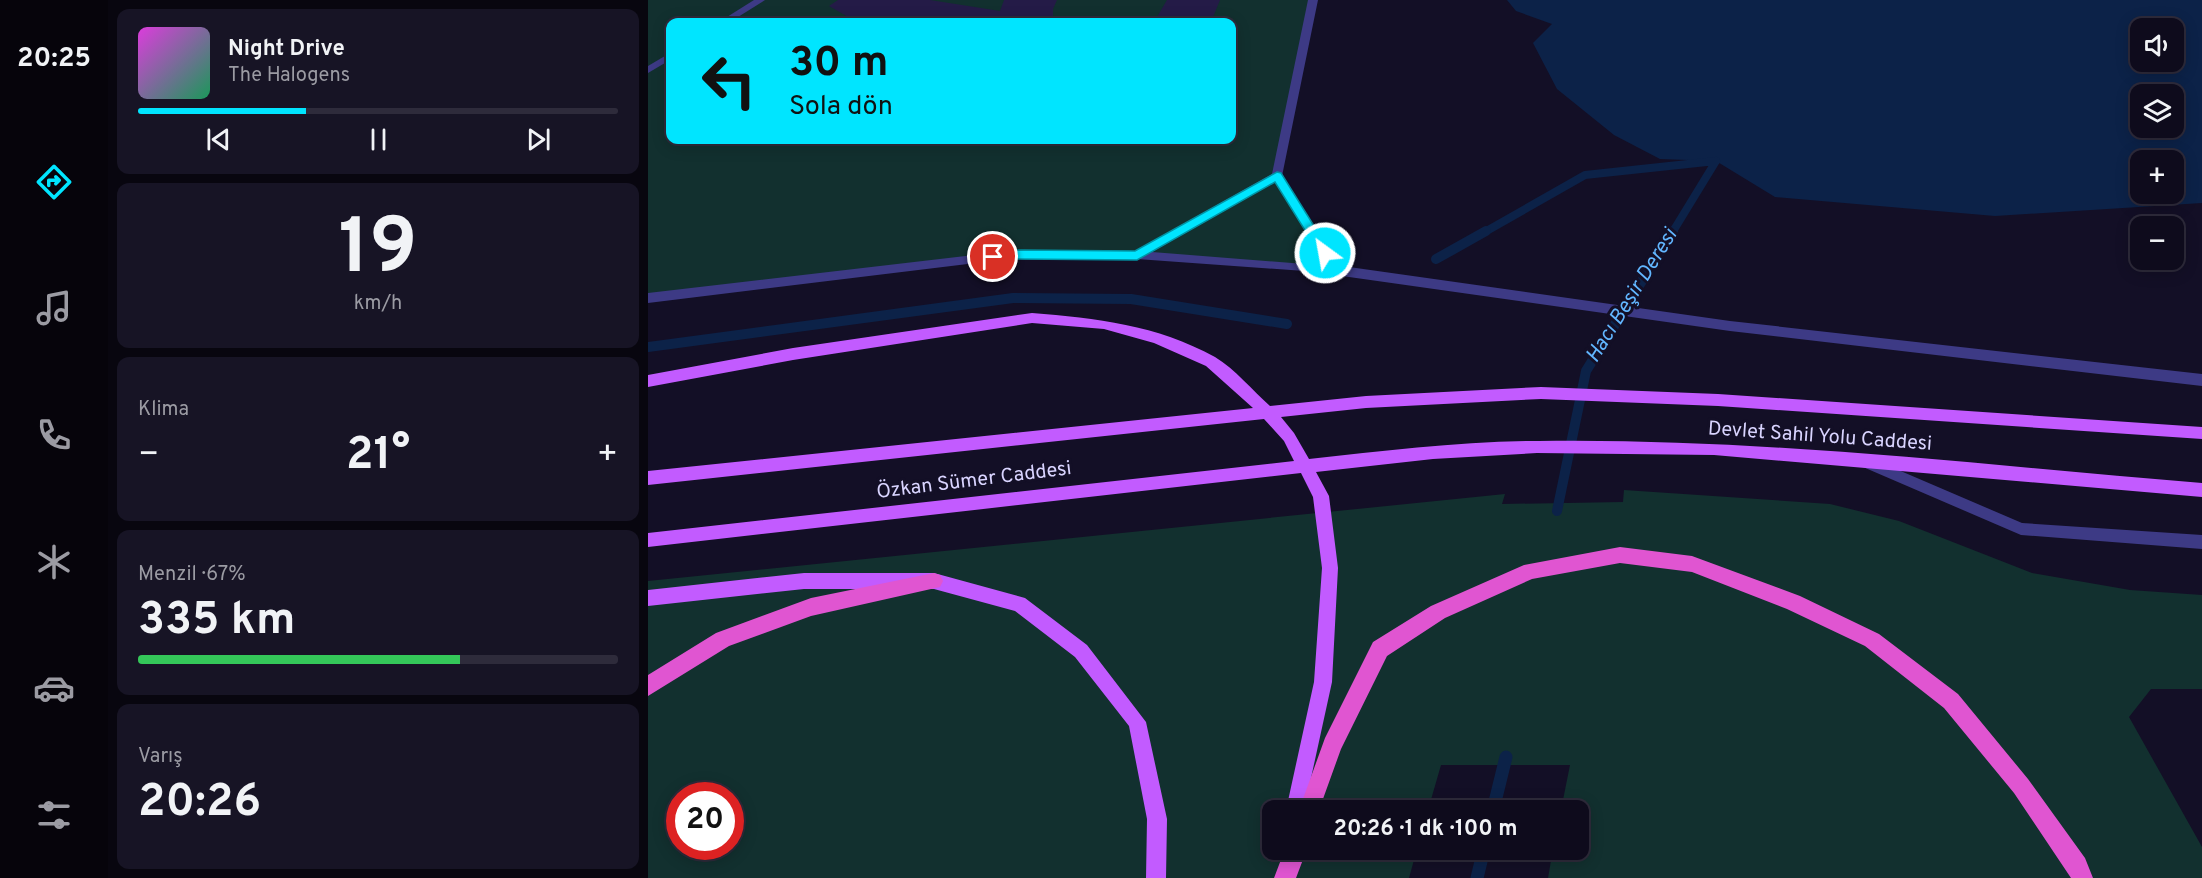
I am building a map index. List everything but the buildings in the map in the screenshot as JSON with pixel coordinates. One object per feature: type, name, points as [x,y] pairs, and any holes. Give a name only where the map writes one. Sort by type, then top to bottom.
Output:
[{"type":"highway","points":[[1313,800],[1332,745],[1380,649],[1438,612],[1530,571],[1620,555],[1692,564],[1794,602],[1872,640],[1951,701],[2021,786],[2077,866],[2082,878]]},
{"type":"highway","points":[[648,686],[723,639],[811,607],[934,581]]},
{"type":"highway","points":[[1286,878],[1292,860]]},
{"type":"main road","points":[[648,381],[945,329],[1032,318],[1104,324],[1125,329],[1157,338],[1210,362],[1266,411],[1288,437],[1321,496],[1330,568],[1323,682],[1297,800]]},
{"type":"main road","name":"Devlet Sahil Yolu Caddesi","points":[[1438,399],[1541,393],[1718,400],[2202,433]]},
{"type":"main road","name":"Özkan Sümer Caddesi","points":[[648,478],[1366,402],[1438,399]]},
{"type":"main road","name":"Devlet Sahil Yolu Caddesi","points":[[1433,453],[1537,447],[1714,449],[2202,490]]},
{"type":"main road","name":"Özkan Sümer Caddesi","points":[[648,540],[1433,453]]},
{"type":"main road","points":[[648,598],[804,581],[934,581],[1019,604],[1081,651],[1137,722],[1157,819],[1156,878]]},
{"type":"main road","points":[[1280,878],[1284,860]]},
{"type":"street","points":[[1342,271],[1730,326],[2202,380]]},
{"type":"lane","points":[[731,18],[760,0]]},
{"type":"lane","points":[[1313,0],[1277,176],[1325,253],[1342,271]]},
{"type":"lane","points":[[648,70],[666,59]]},
{"type":"lane","points":[[1137,255],[1277,176]]},
{"type":"lane","points":[[648,298],[1017,254],[1137,255],[1342,271]]},
{"type":"lane","points":[[1863,461],[2021,529],[2202,542]]},
{"type":"green space","points":[[648,0],[1313,0],[1277,176],[1342,271],[1137,255],[1017,254],[648,298]]},
{"type":"green space","points":[[1624,490],[1830,504],[1899,521],[2032,573],[2130,590],[2202,595],[2202,689],[2151,689],[2129,717],[2202,847],[2202,878],[1548,878],[1551,860],[1589,860],[1589,800],[1563,800],[1570,765],[1441,765],[1431,800],[1262,800],[1262,860],[1414,860],[1409,878],[648,878],[648,581],[1505,494],[1502,504],[1623,502]]},
{"type":"water","points":[[1507,0],[2202,0],[2202,203],[1995,216],[1775,197],[1716,161],[1660,159],[1614,135],[1557,89],[1533,43],[1552,24],[1516,11]]},
{"type":"waterway","points":[[1483,233],[1585,175],[1716,161],[1672,233]]},
{"type":"waterway","points":[[1436,259],[1486,231]]},
{"type":"waterway","name":"Hacı Beşir Deresi","points":[[1557,511],[1586,371],[1673,231]]},
{"type":"waterway","points":[[648,347],[1013,298],[1131,299],[1287,324]]},
{"type":"waterway","name":"Hacı Beşir Deresi","points":[[1495,800],[1506,757]]},
{"type":"waterway","name":"Hacı Beşir Deresi","points":[[1477,878],[1481,860]]},
{"type":"route","points":[[993,257],[1017,254],[1137,255],[1277,176],[1325,253]]}]
